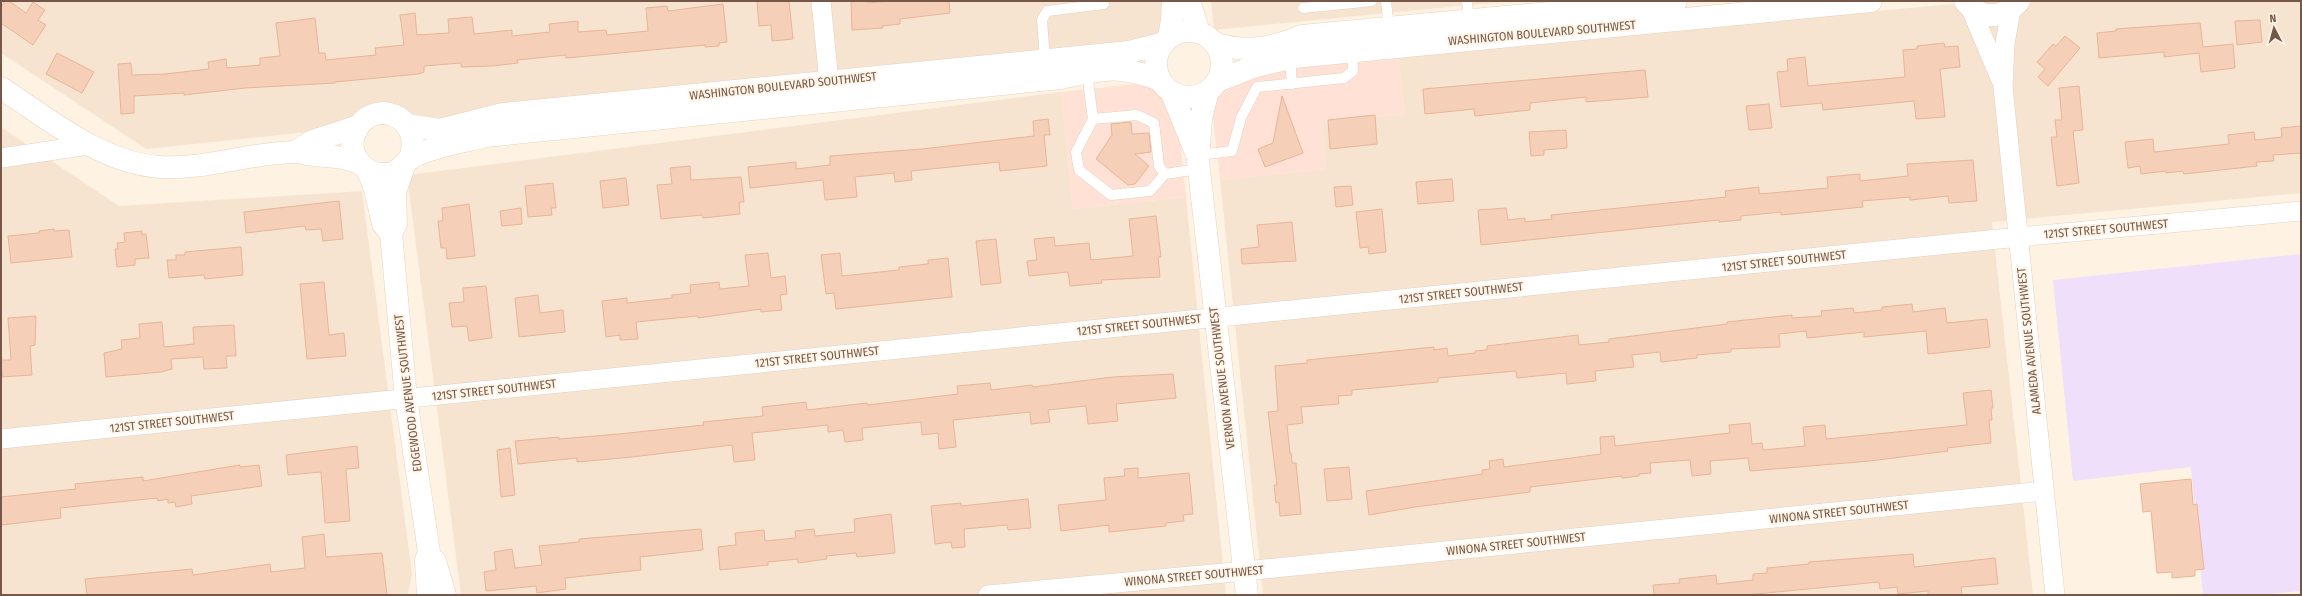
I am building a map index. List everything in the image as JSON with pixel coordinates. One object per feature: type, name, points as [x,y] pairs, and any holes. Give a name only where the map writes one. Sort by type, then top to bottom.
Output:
[{"type":"main road","points":[[1173,1],[1172,20],[1165,40],[1156,54],[1155,64],[1166,87],[1182,97],[1194,97],[1213,86],[1222,65],[1221,54],[1208,38],[1189,1]]},
{"type":"main road","name":"WASHINGTON BOULEVARD SOUTHWEST","points":[[1208,38],[1234,49],[1263,49],[1302,36],[1389,28],[1468,11],[1676,1]]},
{"type":"main road","name":"WASHINGTON BOULEVARD SOUTHWEST","points":[[1213,86],[1256,66],[1290,58],[1871,1]]},
{"type":"main road","points":[[1968,5],[1980,14],[1991,16],[2002,15],[2017,3]]},
{"type":"main road","points":[[1165,40],[1183,31],[1208,38]]},
{"type":"main road","name":"WASHINGTON BOULEVARD SOUTHWEST","points":[[407,125],[440,130],[503,114],[1129,52],[1165,40]]},
{"type":"main road","name":"WASHINGTON BOULEVARD SOUTHWEST","points":[[407,162],[432,150],[486,136],[1060,78],[1107,68],[1139,72],[1166,87]]},
{"type":"main road","name":"VERNON AVENUE SOUTHWEST","points":[[1213,86],[1201,118],[1199,162],[1247,595]]},
{"type":"main road","name":"VERNON AVENUE SOUTHWEST","points":[[1166,87],[1199,162]]},
{"type":"main road","points":[[1,88],[89,145],[120,159],[159,167],[185,167],[295,152],[315,155],[333,155],[363,166],[386,174],[395,172],[407,162],[414,149],[414,138],[407,125],[395,115],[385,113],[375,114],[366,118],[359,126],[354,134],[354,154],[363,166]]},
{"type":"main road","points":[[295,152],[313,141],[359,126]]},
{"type":"main road","name":"EDGEWOOD AVENUE SOUTHWEST","points":[[407,162],[395,192],[396,224],[391,233],[406,398],[429,552],[426,560],[428,595]]},
{"type":"main road","name":"EDGEWOOD AVENUE SOUTHWEST","points":[[363,166],[375,190],[383,224],[391,233]]},
{"type":"main road","name":"EDGEWOOD AVENUE SOUTHWEST","points":[[429,552],[434,558],[445,595]]},
{"type":"street","points":[[821,1],[828,82]]},
{"type":"street","name":"ALAMEDA AVENUE SOUTHWEST","points":[[2017,3],[2005,43],[2003,87],[2055,595]]},
{"type":"street","name":"ALAMEDA AVENUE SOUTHWEST","points":[[1968,5],[2003,87]]},
{"type":"street","points":[[1,158],[89,145]]},
{"type":"street","name":"121ST STREET SOUTHWEST","points":[[1,439],[2019,237],[2301,211]]},
{"type":"street","name":"WINONA STREET SOUTHWEST","points":[[988,595],[1245,571],[2044,491]]},
{"type":"lane","points":[[1303,8],[1372,1]]},
{"type":"lane","points":[[1386,1],[1389,28]]},
{"type":"lane","points":[[1045,60],[1042,20],[1047,11],[1104,4]]},
{"type":"lane","points":[[1087,73],[1093,119],[1076,152],[1079,170],[1111,195],[1150,191],[1165,174],[1232,151],[1241,118],[1257,87],[1344,78],[1354,71],[1352,52]]},
{"type":"lane","points":[[1290,58],[1292,84]]},
{"type":"lane","points":[[1093,119],[1137,115],[1154,124],[1159,166],[1165,174]]},
{"type":"shaded area","points":[[1,1],[1162,1],[1166,42],[146,149],[1,53]]},
{"type":"shaded area","points":[[1211,1],[1510,1],[1214,30]]},
{"type":"shaded area","points":[[1985,1],[2301,1],[2301,193],[1992,222],[2033,595],[1263,595],[1220,180],[1326,169],[1323,122],[1405,114],[1398,55]]},
{"type":"shaded area","points":[[1398,55],[1405,114],[1324,122],[1326,169],[1220,180],[1210,90],[1230,73]]},
{"type":"shaded area","points":[[1174,80],[1186,197],[1073,209],[1061,92]]},
{"type":"shaded area","points":[[1061,92],[1073,209],[1186,197],[1226,595],[461,595],[407,175]]},
{"type":"shaded area","points":[[1,127],[119,206],[362,191],[412,574],[408,595],[1,595]]},
{"type":"shaded area","points":[[2301,254],[2301,591],[2260,595],[2203,595],[2191,467],[2073,481],[2053,280]]},
{"type":"building","points":[[5,1],[9,1],[26,13],[33,2],[45,10],[38,20],[46,25],[33,45],[1,23],[1,7]]},
{"type":"building","points":[[757,1],[789,1],[793,39],[772,41],[771,25],[759,26]]},
{"type":"building","points":[[851,1],[868,1],[868,3],[889,1],[949,1],[950,13],[900,19],[900,24],[882,26],[883,28],[852,30]]},
{"type":"building","points":[[723,4],[727,42],[719,43],[719,46],[705,47],[705,45],[566,58],[566,55],[517,60],[518,63],[493,66],[461,67],[461,63],[424,66],[424,72],[418,74],[335,83],[245,88],[184,95],[184,93],[134,96],[134,113],[121,114],[118,64],[131,63],[132,75],[165,74],[209,69],[208,62],[226,59],[227,68],[260,65],[260,58],[280,56],[276,23],[315,18],[319,53],[325,53],[326,60],[376,55],[375,48],[404,45],[400,15],[415,13],[417,35],[449,33],[448,19],[472,17],[474,34],[512,30],[512,36],[550,32],[549,24],[578,21],[578,32],[606,30],[607,35],[648,31],[646,8],[667,6],[668,11]]},
{"type":"building","points":[[2260,20],[2262,42],[2237,45],[2235,21]]},
{"type":"building","points":[[2200,23],[2203,47],[2233,44],[2235,68],[2201,72],[2199,53],[2164,57],[2164,52],[2099,58],[2097,33],[2116,31],[2116,29]]},
{"type":"building","points":[[2065,36],[2080,48],[2048,86],[2038,77],[2045,69],[2037,62],[2053,44],[2056,46]]},
{"type":"building","points":[[1944,43],[1945,47],[1958,46],[1960,67],[1940,69],[1945,117],[1916,119],[1914,101],[1823,110],[1822,103],[1781,107],[1777,72],[1788,71],[1787,59],[1805,57],[1808,86],[1905,77],[1903,50],[1917,49],[1917,46]]},
{"type":"building","points":[[57,53],[94,72],[82,93],[46,74]]},
{"type":"building","points":[[1645,70],[1648,97],[1586,102],[1586,97],[1530,103],[1530,110],[1475,116],[1474,109],[1425,114],[1423,89]]},
{"type":"building","points":[[2079,86],[2083,130],[2073,131],[2079,183],[2057,186],[2051,137],[2057,137],[2055,120],[2062,120],[2059,88]]},
{"type":"building","points":[[1282,96],[1303,153],[1265,167],[1258,149],[1273,143]]},
{"type":"building","points":[[1769,104],[1772,128],[1749,130],[1746,106]]},
{"type":"building","points":[[1375,115],[1377,144],[1330,149],[1328,120]]},
{"type":"building","points":[[1048,119],[1050,135],[1044,135],[1047,166],[1000,171],[999,162],[911,171],[912,180],[895,182],[894,173],[855,177],[857,197],[825,200],[823,180],[750,188],[748,167],[796,162],[796,169],[830,165],[830,156],[922,149],[1034,136],[1033,121]]},
{"type":"building","points":[[1131,122],[1132,134],[1149,133],[1151,152],[1135,154],[1149,166],[1135,184],[1128,185],[1096,159],[1112,135],[1111,124]]},
{"type":"building","points":[[2301,126],[2301,153],[2273,155],[2274,161],[2256,162],[2257,166],[2184,174],[2183,171],[2166,173],[2166,171],[2141,174],[2140,166],[2128,168],[2125,142],[2153,139],[2154,152],[2229,144],[2228,135],[2254,132],[2255,140],[2282,137],[2281,128]]},
{"type":"building","points":[[1566,130],[1567,148],[1544,150],[1544,155],[1531,156],[1529,132]]},
{"type":"building","points":[[1973,160],[1977,201],[1949,203],[1948,196],[1910,200],[1910,197],[1862,201],[1863,207],[1781,215],[1781,212],[1741,216],[1741,220],[1719,222],[1719,220],[1481,245],[1478,210],[1506,208],[1508,220],[1525,218],[1525,222],[1552,219],[1551,215],[1726,197],[1725,191],[1759,187],[1759,194],[1828,188],[1827,177],[1860,174],[1860,181],[1908,176],[1907,164]]},
{"type":"building","points":[[690,166],[691,180],[741,177],[744,202],[739,202],[740,214],[703,218],[702,215],[661,219],[657,185],[672,184],[670,168]]},
{"type":"building","points":[[626,178],[629,205],[603,208],[600,181]]},
{"type":"building","points":[[1452,179],[1454,201],[1418,204],[1416,182]]},
{"type":"building","points":[[553,183],[556,208],[551,208],[552,215],[528,217],[525,186]]},
{"type":"building","points":[[1351,186],[1353,205],[1336,207],[1334,187]]},
{"type":"building","points":[[339,201],[343,239],[323,241],[321,229],[306,230],[305,226],[246,233],[244,212]]},
{"type":"building","points":[[469,204],[475,256],[447,259],[446,248],[441,248],[438,221],[443,221],[442,208]]},
{"type":"building","points":[[521,208],[522,224],[502,226],[500,211]]},
{"type":"building","points":[[1382,209],[1386,252],[1369,254],[1368,247],[1360,248],[1356,212]]},
{"type":"building","points":[[1156,216],[1161,257],[1158,257],[1160,277],[1101,280],[1102,283],[1070,286],[1068,272],[1029,276],[1027,261],[1037,260],[1034,239],[1054,237],[1055,246],[1089,243],[1091,260],[1133,256],[1129,219]]},
{"type":"building","points":[[1292,222],[1296,261],[1242,264],[1241,249],[1259,247],[1257,225]]},
{"type":"building","points":[[54,229],[54,231],[69,230],[72,257],[11,263],[8,236],[39,233],[39,231]]},
{"type":"building","points":[[142,231],[142,235],[146,234],[149,258],[135,259],[135,265],[117,267],[115,249],[118,249],[117,243],[125,242],[124,233]]},
{"type":"building","points":[[996,239],[1001,283],[981,285],[976,241]]},
{"type":"building","points":[[241,247],[243,275],[205,279],[204,275],[169,278],[167,260],[176,260],[176,255],[185,255],[185,252]]},
{"type":"building","points":[[768,253],[771,278],[785,276],[787,294],[780,295],[782,310],[761,312],[761,309],[698,318],[697,316],[636,322],[638,339],[620,340],[620,335],[606,337],[602,301],[627,298],[627,303],[672,298],[672,295],[691,293],[690,285],[719,282],[720,289],[749,286],[745,255]]},
{"type":"building","points":[[840,253],[842,276],[899,270],[899,267],[928,264],[928,260],[948,258],[952,297],[836,309],[834,293],[826,294],[821,255]]},
{"type":"building","points":[[324,282],[329,335],[344,333],[346,356],[307,359],[300,284]]},
{"type":"building","points":[[486,286],[492,338],[469,341],[467,326],[452,327],[449,303],[464,302],[463,288]]},
{"type":"building","points":[[538,295],[540,313],[563,310],[565,332],[519,337],[515,298]]},
{"type":"building","points":[[1912,304],[1913,312],[1945,308],[1947,323],[1987,319],[1990,347],[1928,354],[1926,331],[1864,337],[1864,332],[1807,338],[1806,331],[1779,334],[1780,347],[1731,349],[1731,352],[1697,355],[1697,358],[1661,362],[1660,352],[1632,355],[1634,367],[1595,371],[1596,381],[1567,384],[1566,373],[1517,378],[1516,371],[1438,378],[1438,382],[1352,390],[1352,395],[1338,396],[1339,404],[1301,407],[1303,423],[1287,425],[1292,463],[1296,463],[1301,514],[1280,516],[1279,502],[1276,503],[1274,485],[1277,485],[1268,412],[1278,411],[1275,366],[1307,363],[1307,360],[1434,347],[1434,350],[1447,348],[1448,356],[1487,350],[1487,346],[1578,335],[1579,345],[1609,342],[1609,339],[1727,324],[1727,322],[1792,315],[1792,318],[1822,316],[1821,311],[1853,308],[1854,313],[1882,310],[1882,307]]},
{"type":"building","points":[[36,316],[35,345],[30,346],[32,375],[2,377],[1,360],[11,360],[8,318]]},
{"type":"building","points":[[162,322],[164,347],[194,344],[193,327],[234,325],[236,356],[226,356],[227,368],[204,369],[203,357],[171,359],[172,369],[161,372],[106,377],[104,353],[122,349],[121,340],[140,338],[139,324]]},
{"type":"building","points":[[1173,374],[1176,398],[1116,404],[1118,421],[1088,424],[1086,406],[1048,410],[1050,422],[1031,424],[1030,412],[953,420],[956,447],[939,449],[938,433],[922,435],[921,422],[862,428],[863,440],[845,442],[843,430],[828,432],[828,425],[752,433],[755,460],[734,462],[732,445],[577,462],[577,458],[518,464],[515,441],[619,434],[704,425],[703,422],[763,416],[762,407],[806,402],[807,410],[867,403],[868,405],[958,394],[957,386],[990,383],[991,390],[1032,385],[1033,387],[1113,377]]},
{"type":"building","points":[[1991,390],[1993,408],[1991,408],[1992,420],[1989,420],[1991,443],[1947,448],[1948,451],[1870,461],[1750,471],[1748,458],[1710,461],[1711,474],[1692,476],[1690,460],[1650,463],[1651,473],[1639,474],[1639,476],[1622,478],[1622,476],[1530,487],[1530,492],[1415,507],[1369,515],[1366,491],[1483,474],[1482,470],[1490,469],[1489,461],[1503,459],[1504,467],[1601,454],[1600,437],[1614,436],[1615,446],[1730,433],[1729,425],[1750,423],[1752,444],[1762,443],[1763,450],[1805,446],[1803,427],[1825,425],[1826,439],[1967,425],[1963,393]]},
{"type":"building","points":[[357,446],[359,468],[346,469],[350,521],[325,523],[321,472],[288,475],[286,455]]},
{"type":"building","points":[[510,448],[515,495],[501,497],[497,450]]},
{"type":"building","points":[[240,465],[240,467],[259,465],[262,486],[191,496],[192,504],[176,507],[175,502],[168,503],[168,499],[158,501],[157,498],[60,508],[61,518],[1,525],[1,497],[76,489],[75,484],[143,477],[143,481]]},
{"type":"building","points":[[1349,467],[1352,499],[1327,501],[1324,469]]},
{"type":"building","points":[[1138,468],[1138,478],[1189,473],[1193,514],[1183,515],[1184,521],[1166,523],[1166,526],[1109,532],[1109,525],[1061,531],[1058,505],[1106,500],[1104,478],[1125,476],[1124,469]]},
{"type":"building","points":[[2191,479],[2193,505],[2197,504],[2204,569],[2195,570],[2195,576],[2172,578],[2172,572],[2157,573],[2151,511],[2143,512],[2140,484]]},
{"type":"building","points":[[1028,499],[1031,528],[1008,530],[1007,525],[964,529],[965,547],[952,548],[951,542],[935,544],[931,506],[961,503],[961,506]]},
{"type":"building","points":[[891,514],[895,553],[857,557],[856,553],[826,556],[827,559],[798,563],[798,559],[768,562],[768,565],[720,570],[718,547],[736,545],[735,533],[764,530],[765,541],[796,538],[795,531],[814,529],[815,536],[855,532],[854,519]]},
{"type":"building","points":[[701,529],[703,550],[640,557],[641,570],[565,578],[566,589],[537,593],[536,586],[486,591],[484,572],[496,570],[494,552],[512,549],[515,568],[542,565],[539,546],[579,542],[579,539]]},
{"type":"building","points":[[324,534],[326,557],[382,553],[387,595],[87,595],[85,579],[192,569],[193,575],[270,564],[271,572],[305,568],[302,537]]},
{"type":"building","points":[[1913,554],[1914,567],[1995,558],[1998,584],[1961,587],[1962,595],[1928,595],[1928,591],[1898,594],[1897,587],[1880,589],[1879,582],[1746,595],[1654,595],[1653,585],[1680,583],[1679,579],[1716,575],[1717,584],[1753,580],[1753,574],[1767,573],[1767,568],[1809,564],[1809,562]]}]
